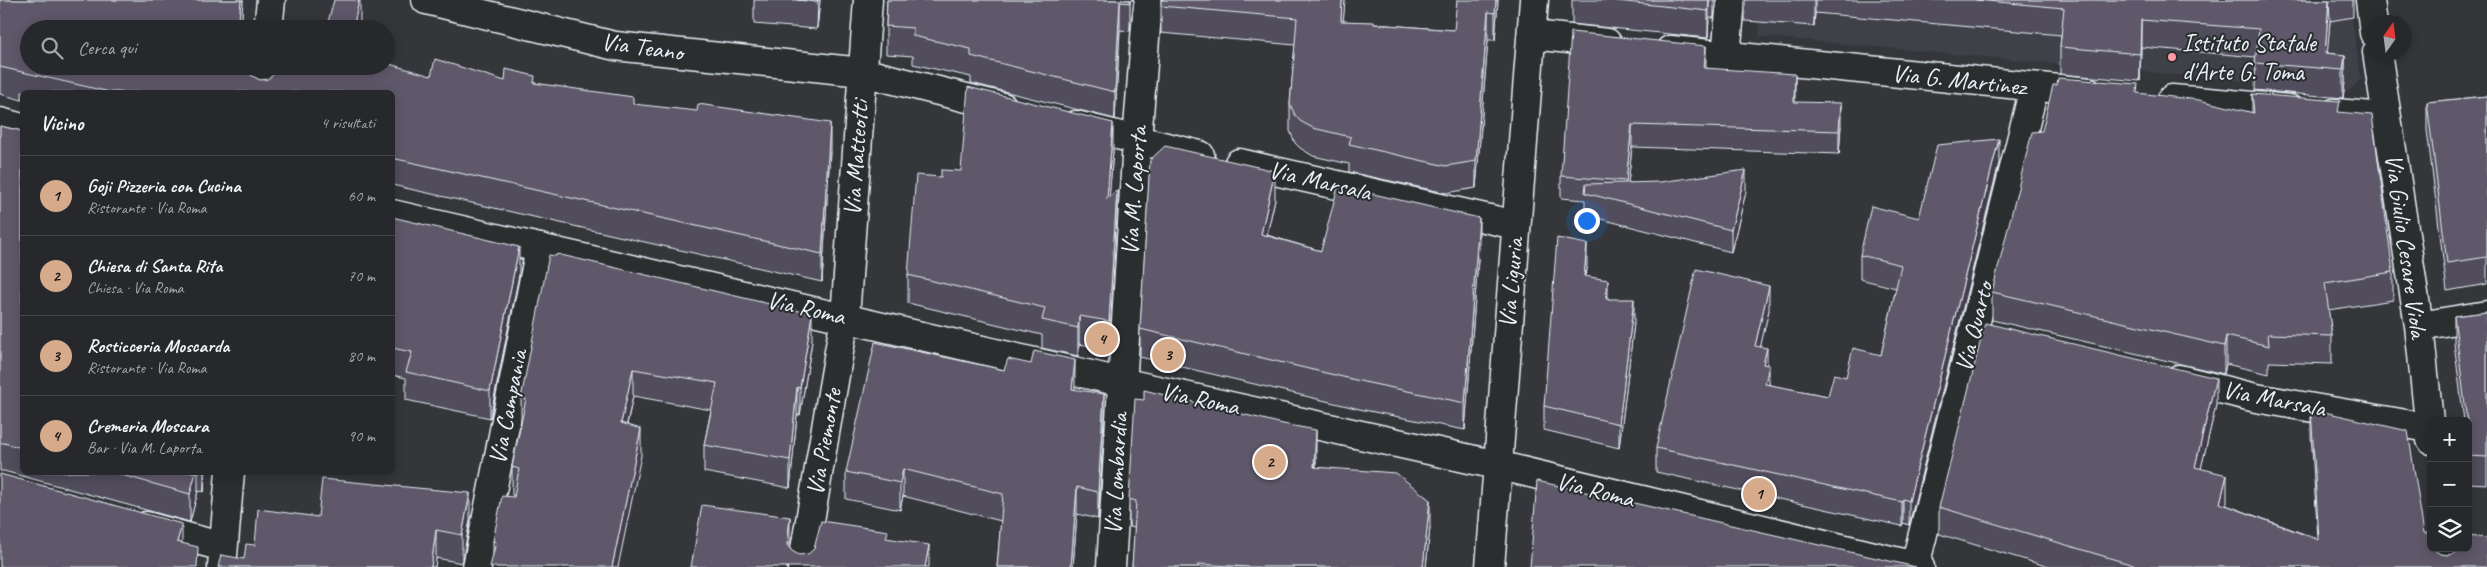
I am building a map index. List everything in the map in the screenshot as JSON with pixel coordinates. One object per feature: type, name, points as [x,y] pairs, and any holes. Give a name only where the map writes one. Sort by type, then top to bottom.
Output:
[{"type":"street","points":[[269,20],[271,0]]},
{"type":"street","name":"Via Teano","points":[[426,0],[615,46],[862,72]]},
{"type":"street","name":"Via Matteotti","points":[[845,317],[868,0]]},
{"type":"street","name":"Via M. Laporta","points":[[1121,382],[1148,0]]},
{"type":"street","name":"Via Liguria","points":[[1490,567],[1534,0]]},
{"type":"street","points":[[1726,56],[1730,0]]},
{"type":"street","points":[[2370,0],[2372,15]]},
{"type":"street","name":"Via G. Martinez","points":[[1532,35],[2034,88],[2112,94]]},
{"type":"street","name":"Via Giulio Cesare Viola","points":[[2379,60],[2419,326],[2428,417]]},
{"type":"street","points":[[862,72],[1023,112]]},
{"type":"street","points":[[262,90],[264,75]]},
{"type":"street","name":"Via Quarto","points":[[1918,566],[1973,331],[2034,88]]},
{"type":"street","points":[[2152,98],[2387,117]]},
{"type":"street","name":"Via Marsala","points":[[1052,119],[1137,141],[1516,225]]},
{"type":"street","points":[[0,122],[20,127]]},
{"type":"street","name":"Via Roma","points":[[395,215],[1121,382],[1497,465],[1918,566]]},
{"type":"street","name":"Via Campania","points":[[477,567],[540,248]]},
{"type":"street","points":[[2419,326],[2487,315]]},
{"type":"street","name":"Via Piemonte","points":[[802,567],[845,317]]},
{"type":"street","points":[[1973,331],[2002,338]]},
{"type":"street","name":"Via Marsala","points":[[2152,373],[2256,398],[2427,433]]},
{"type":"street","name":"Via Lombardia","points":[[1111,567],[1121,382]]},
{"type":"street","points":[[121,519],[223,557],[230,475]]},
{"type":"street","points":[[2445,552],[2447,567]]},
{"type":"shaded area","name":"Istituto Statale d'Arte G. Toma","points":[[1761,0],[2349,0],[2361,79],[2349,91],[1759,36]]},
{"type":"building","points":[[0,0],[241,0],[239,20],[20,20],[20,72],[0,67]]},
{"type":"building","points":[[334,0],[359,0],[355,20],[328,20]]},
{"type":"building","points":[[797,0],[818,0],[817,2]]},
{"type":"building","points":[[887,0],[1130,0],[1130,3],[1120,2],[1115,92],[971,56],[971,49],[913,36],[913,28],[886,26]]},
{"type":"building","points":[[1161,0],[1342,0],[1341,21],[1374,22],[1374,24],[1454,30],[1457,0],[1496,0],[1495,13],[1488,12],[1476,161],[1446,166],[1349,144],[1351,137],[1313,128],[1300,121],[1290,104],[1297,18],[1161,6]]},
{"type":"building","points":[[1608,0],[1709,0],[1708,11]]},
{"type":"building","points":[[1976,0],[2329,0],[2325,53],[2345,55],[2343,70],[2255,63],[2259,29],[2141,20],[2140,54],[2060,47],[2064,8]]},
{"type":"building","points":[[1571,32],[1706,46],[1704,68],[1795,74],[1794,102],[1841,103],[1839,131],[1632,125],[1626,181],[1561,176]]},
{"type":"building","points":[[435,59],[505,81],[506,69],[535,76],[534,83],[633,97],[633,104],[697,111],[698,104],[830,123],[822,254],[395,159],[395,90],[101,90],[35,75],[251,75],[260,80],[268,79],[273,75],[395,75],[395,66],[431,76]]},
{"type":"building","points":[[2058,78],[2138,84],[2137,93],[2199,100],[2254,113],[2252,94],[2340,101],[2338,112],[2372,115],[2393,272],[2325,283],[2332,336],[2268,334],[2269,346],[2226,336],[2224,346],[1992,292],[2032,132],[2042,131],[2053,85],[2057,85]]},
{"type":"building","points":[[968,87],[1113,123],[1107,199],[1117,190],[1109,321],[1079,316],[1078,328],[1042,320],[1045,308],[908,275],[916,175],[941,177],[941,170],[961,171]]},
{"type":"building","points":[[2487,96],[2487,257],[2447,263],[2427,102]]},
{"type":"building","points":[[0,126],[20,131],[20,447],[0,443]]},
{"type":"building","points":[[1999,139],[1909,501],[1903,499],[1902,502],[1656,448],[1696,269],[1769,286],[1755,346],[1767,348],[1763,364],[1769,365],[1765,384],[1828,396],[1834,374],[1846,377],[1853,348],[1881,355],[1901,265],[1860,255],[1871,206],[1919,218],[1937,145]]},
{"type":"building","points":[[1165,146],[1275,171],[1261,234],[1321,251],[1338,186],[1479,218],[1465,403],[1364,382],[1140,329],[1150,160]]},
{"type":"building","points":[[1746,170],[1731,230],[1585,193],[1586,184],[1660,182]]},
{"type":"building","points":[[395,218],[519,247],[490,391],[406,372],[412,352],[395,349]]},
{"type":"building","points":[[1557,238],[1587,244],[1584,276],[1608,280],[1606,299],[1634,299],[1619,424],[1544,406]]},
{"type":"building","points":[[557,254],[812,314],[800,388],[797,387],[790,460],[704,445],[717,383],[633,369],[621,423],[641,429],[612,567],[490,567],[496,542],[493,541],[502,496],[514,497],[519,469],[512,467],[526,399],[521,398],[549,255],[556,256]]},
{"type":"building","points":[[2487,312],[2487,457],[2472,456],[2472,417],[2467,417],[2454,316]]},
{"type":"building","points":[[1985,323],[2216,378],[2195,467],[2227,475],[2220,503],[2319,540],[2311,409],[2408,431],[2424,533],[2427,533],[2427,552],[2449,555],[2457,552],[2472,552],[2472,536],[2487,538],[2487,567],[2140,567],[1939,507]]},
{"type":"building","points":[[875,342],[1004,370],[1008,359],[1031,364],[1034,351],[1075,360],[1072,389],[1104,394],[1098,492],[1077,487],[1071,567],[997,567],[1003,494],[903,469],[900,483],[846,472]]},
{"type":"building","points":[[1144,390],[1283,424],[1316,430],[1314,467],[1396,473],[1430,500],[1423,567],[1248,567],[1198,564],[1198,567],[1132,567],[1136,501],[1129,499],[1135,399],[1144,400]]},
{"type":"building","points":[[0,474],[182,524],[177,542],[198,547],[197,567],[0,567]]},
{"type":"building","points":[[122,475],[195,475],[190,494]]},
{"type":"building","points":[[322,479],[470,493],[462,535],[436,530],[431,567],[218,567],[221,555],[244,559],[246,544],[255,545],[258,509],[318,517]]},
{"type":"building","points":[[1537,481],[1916,567],[1530,567]]},
{"type":"building","points":[[702,505],[790,517],[787,545],[799,555],[808,554],[814,549],[821,521],[888,531],[886,538],[929,545],[925,567],[691,567]]},
{"type":"place","name":"Istituto Statale d'Arte G. Toma","points":[[2172,57]]},
{"type":"place","name":"Cremeria Moscara","points":[[1102,339]]},
{"type":"place","name":"Rosticceria Moscarda","points":[[1168,355]]},
{"type":"place","name":"Chiesa di Santa Rita","points":[[1270,462]]},
{"type":"place","name":"Goji Pizzeria con Cucina","points":[[1759,494]]}]
